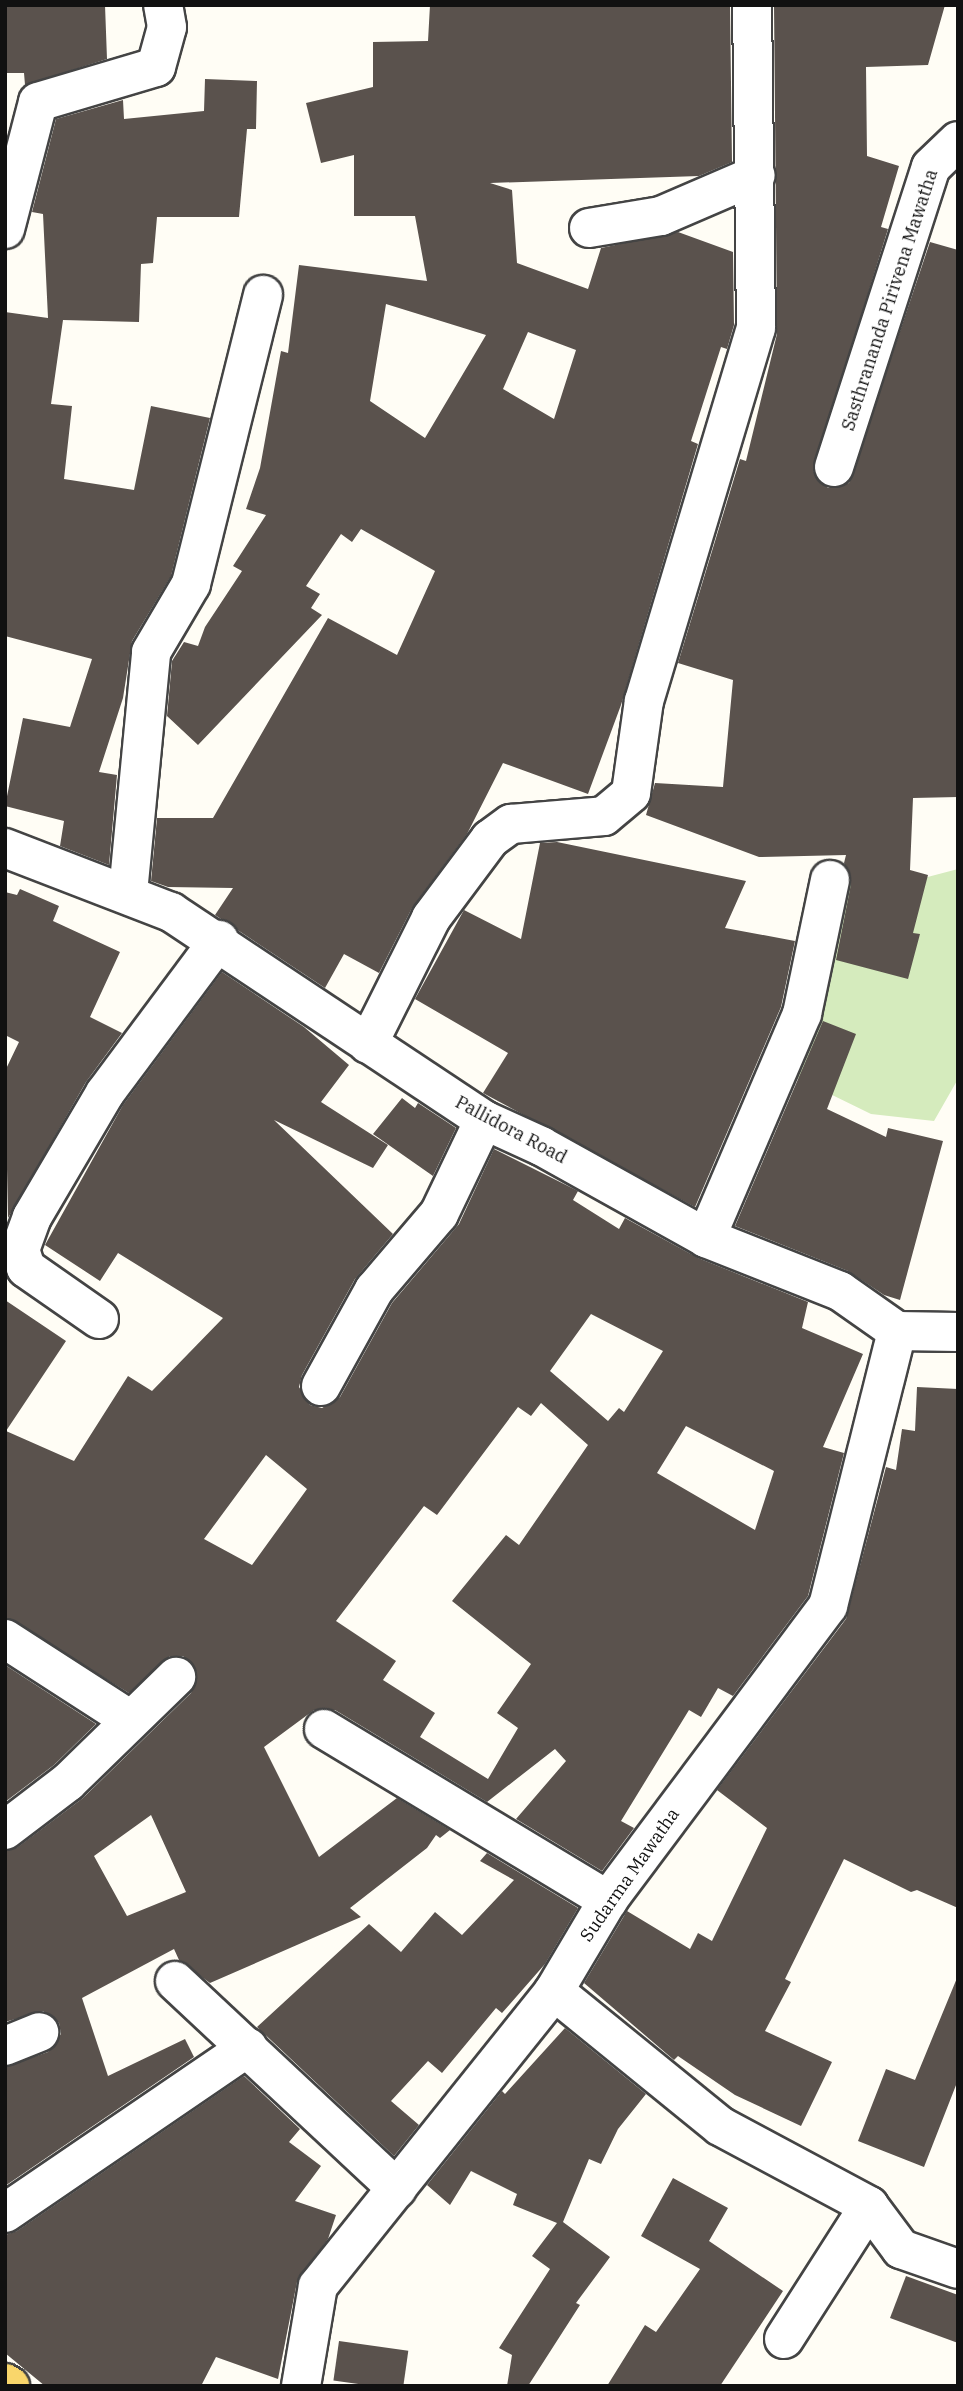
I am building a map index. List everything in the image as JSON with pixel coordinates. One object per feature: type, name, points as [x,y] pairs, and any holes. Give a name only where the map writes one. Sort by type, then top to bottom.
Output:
[{"type":"main road","points":[[5,2383],[10,2386]]},
{"type":"street","points":[[5,229],[38,102],[156,68],[167,27],[163,5]]},
{"type":"street","points":[[368,1044],[431,918],[491,839],[511,824],[604,816],[631,793],[644,701],[756,328],[752,5]]},
{"type":"street","name":"Sasthrananda Pirivena Mawatha","points":[[834,467],[931,167],[958,141]]},
{"type":"street","points":[[589,228],[661,216],[756,174]]},
{"type":"street","points":[[128,893],[151,652],[191,584],[263,295]]},
{"type":"street","name":"Pallidora Road","points":[[5,848],[128,893],[219,940],[368,1044],[484,1120],[541,1146],[706,1238],[840,1291],[897,1331]]},
{"type":"street","points":[[706,1238],[802,1014],[830,880]]},
{"type":"street","points":[[99,1319],[26,1268],[20,1250],[32,1217],[105,1093],[219,940]]},
{"type":"street","points":[[321,1386],[374,1290],[439,1214],[484,1120]]},
{"type":"street","points":[[897,1331],[958,1332]]},
{"type":"street","name":"Sudarma Mawatha","points":[[301,2386],[318,2286],[554,1991],[608,1900],[828,1606],[897,1331]]},
{"type":"street","points":[[5,1639],[129,1719]]},
{"type":"street","points":[[5,1830],[68,1782],[129,1719],[176,1677]]},
{"type":"street","points":[[324,1729],[608,1900]]},
{"type":"street","points":[[175,1981],[397,2189]]},
{"type":"street","points":[[554,1991],[720,2126],[869,2206],[901,2249],[958,2269]]},
{"type":"street","points":[[5,2213],[248,2047]]},
{"type":"street","points":[[784,2339],[869,2206]]},
{"type":"green space","points":[[958,869],[958,1079],[934,1121],[871,1114],[779,1069],[830,880],[920,879]]},
{"type":"building","points":[[5,5],[105,5],[107,59],[25,85],[24,73],[5,73]]},
{"type":"building","points":[[430,5],[730,5],[732,162],[699,176],[490,183],[512,190],[517,263],[588,289],[601,248],[678,232],[733,252],[734,325],[727,349],[721,347],[691,441],[698,444],[621,705],[588,794],[503,763],[467,834],[412,908],[379,973],[344,954],[325,988],[215,915],[233,888],[168,887],[151,881],[157,818],[213,818],[328,618],[397,655],[435,571],[361,529],[352,542],[341,534],[306,586],[320,594],[311,608],[322,615],[198,745],[167,716],[172,661],[184,642],[198,646],[205,627],[242,571],[233,566],[266,515],[246,509],[260,468],[281,351],[288,353],[299,265],[427,281],[415,216],[354,216],[354,155],[321,163],[306,103],[373,87],[373,42],[428,41]],"holes":[[[386,304],[486,335],[425,438],[370,401]],[[528,332],[576,350],[554,419],[503,389]]]},
{"type":"building","points":[[774,5],[945,5],[928,65],[866,67],[867,156],[899,166],[881,227],[888,229],[813,471],[828,488],[849,483],[930,242],[958,250],[958,797],[913,798],[910,870],[928,875],[913,933],[920,934],[908,979],[836,960],[851,884],[844,863],[846,855],[759,857],[646,815],[655,783],[723,787],[733,680],[678,663],[740,459],[746,461],[777,334]]},
{"type":"building","points":[[205,79],[257,81],[256,129],[247,129],[239,217],[157,217],[153,263],[141,264],[139,322],[63,320],[51,404],[72,406],[64,479],[134,490],[151,406],[210,418],[171,576],[132,641],[123,698],[99,772],[117,775],[109,865],[60,846],[64,821],[5,806],[23,718],[70,727],[92,659],[5,636],[5,312],[48,318],[43,214],[32,212],[56,119],[123,100],[124,119],[204,111]]},
{"type":"building","points":[[557,842],[746,881],[725,928],[795,941],[781,1007],[695,1207],[483,1093],[508,1053],[415,999],[464,910],[521,939],[540,843]]},
{"type":"building","points":[[20,889],[59,906],[53,921],[120,952],[90,1017],[122,1033],[86,1082],[8,1218],[5,1071],[19,1042],[5,1035],[5,892],[17,895]]},
{"type":"building","points":[[222,972],[304,1027],[349,1065],[321,1102],[388,1145],[373,1168],[274,1120],[393,1234],[355,1279],[302,1375],[299,1387],[310,1405],[322,1408],[340,1397],[392,1303],[459,1224],[494,1149],[578,1191],[573,1200],[619,1229],[625,1218],[698,1258],[808,1302],[802,1328],[863,1354],[823,1447],[844,1453],[808,1596],[733,1696],[718,1688],[701,1717],[689,1710],[621,1821],[634,1828],[602,1871],[516,1819],[566,1761],[555,1749],[487,1802],[335,1710],[314,1710],[264,1747],[319,1857],[397,1798],[450,1830],[440,1838],[436,1835],[427,1848],[350,1908],[361,1917],[210,1983],[179,1960],[174,1949],[82,1998],[108,2076],[185,2039],[194,2057],[5,2186],[5,2067],[48,2052],[61,2034],[59,2023],[43,2011],[5,2022],[5,1851],[18,1847],[83,1798],[191,1693],[197,1672],[183,1656],[170,1656],[129,1693],[5,1617],[5,1300],[66,1341],[6,1431],[74,1461],[128,1376],[152,1391],[223,1318],[118,1253],[100,1281],[45,1245],[123,1105]],"holes":[[[591,1314],[663,1351],[624,1412],[619,1408],[608,1421],[550,1371]],[[541,1403],[588,1445],[519,1545],[506,1535],[452,1601],[531,1664],[497,1713],[518,1728],[488,1779],[420,1737],[435,1713],[383,1680],[396,1661],[336,1621],[424,1506],[437,1515],[518,1407],[531,1416]],[[686,1426],[774,1471],[755,1530],[657,1473]],[[266,1455],[307,1489],[252,1565],[204,1539]],[[151,1815],[186,1892],[127,1916],[94,1856]]]},
{"type":"building","points":[[823,1021],[856,1034],[827,1109],[886,1137],[888,1128],[943,1141],[900,1300],[884,1295],[848,1271],[735,1226]]},
{"type":"building","points":[[402,1098],[415,1108],[418,1103],[456,1128],[433,1176],[373,1134]]},
{"type":"building","points":[[917,1387],[958,1389],[958,1908],[917,1890],[911,1892],[844,1859],[785,1979],[791,1982],[765,2031],[832,2062],[801,2126],[735,2095],[678,2056],[674,2060],[584,1983],[627,1911],[690,1949],[698,1933],[712,1941],[767,1828],[717,1790],[846,1619],[886,1467],[896,1470],[902,1429],[915,1431]]},
{"type":"building","points":[[5,1665],[96,1724],[54,1765],[5,1802]]},
{"type":"building","points":[[487,1853],[578,1908],[545,1964],[502,2013],[496,2008],[442,2073],[428,2061],[391,2101],[419,2125],[394,2156],[257,2027],[369,1924],[401,1952],[435,1912],[462,1935],[514,1880],[480,1861]]},
{"type":"building","points":[[957,1978],[958,2080],[924,2167],[858,2141],[886,2069],[915,2080]]},
{"type":"building","points":[[565,2028],[646,2094],[618,2129],[601,2164],[589,2159],[563,2222],[610,2257],[576,2303],[580,2305],[528,2386],[507,2386],[512,2355],[499,2348],[550,2269],[532,2256],[557,2223],[513,2205],[517,2194],[471,2171],[450,2205],[427,2185],[502,2091],[505,2094]]},
{"type":"building","points":[[244,2076],[300,2129],[289,2142],[321,2166],[295,2201],[336,2215],[328,2239],[297,2282],[278,2379],[216,2357],[201,2386],[45,2386],[5,2353],[5,2235],[17,2231]]},
{"type":"building","points":[[673,2178],[728,2208],[709,2241],[783,2291],[720,2386],[607,2386],[645,2325],[656,2332],[700,2269],[641,2236]]},
{"type":"building","points":[[906,2276],[958,2295],[958,2343],[890,2318]]},
{"type":"building","points":[[339,2341],[408,2351],[403,2386],[372,2386],[333,2381]]}]
